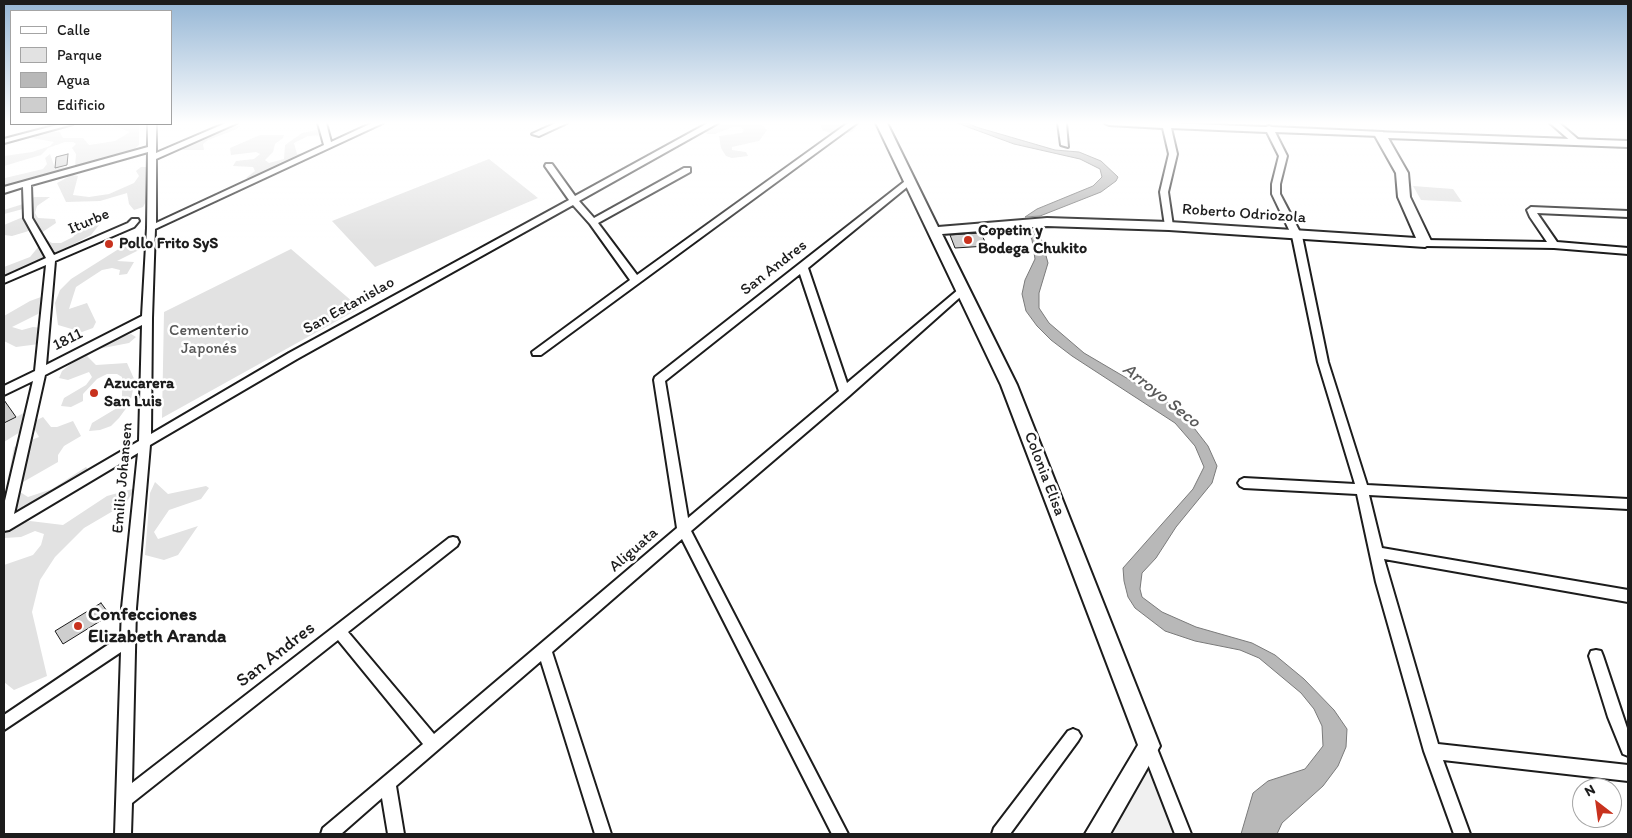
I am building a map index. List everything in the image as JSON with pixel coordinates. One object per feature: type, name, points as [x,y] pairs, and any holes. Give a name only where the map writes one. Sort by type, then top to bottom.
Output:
[{"type":"street","points":[[4,190],[117,162]]},
{"type":"street","name":"Emilio Johansen","points":[[123,834],[128,639],[145,442],[151,162]]},
{"type":"street","points":[[151,228],[295,162]]},
{"type":"street","name":"San Estanislao","points":[[4,526],[88,479],[145,442],[293,356],[642,162]]},
{"type":"street","points":[[538,352],[799,162]]},
{"type":"street","name":"Colonia Elisa","points":[[900,162],[1009,385],[1183,834]]},
{"type":"street","points":[[1169,226],[1164,193],[1171,162]]},
{"type":"street","points":[[1281,162],[1276,184],[1276,194],[1297,236],[1323,362],[1362,489],[1376,552],[1432,751],[1462,834]]},
{"type":"street","points":[[1396,162],[1402,173],[1404,197],[1425,243]]},
{"type":"street","points":[[549,166],[636,281]]},
{"type":"street","points":[[593,222],[687,170]]},
{"type":"street","name":"San Andres","points":[[684,530],[659,380],[909,181]]},
{"type":"street","points":[[4,526],[40,373],[54,257],[28,218],[27,184]]},
{"type":"street","points":[[1554,245],[1531,210],[1628,214]]},
{"type":"street","name":"Iturbe","points":[[4,280],[131,225],[135,221],[151,216]]},
{"type":"street","name":"Roberto Odriozola","points":[[933,231],[1047,222],[1169,226],[1425,243],[1554,245],[1628,251]]},
{"type":"street","points":[[803,267],[845,393]]},
{"type":"street","name":"Aliguata","points":[[329,834],[962,292]]},
{"type":"street","name":"1811","points":[[4,391],[147,318]]},
{"type":"street","points":[[1244,483],[1628,504]]},
{"type":"street","points":[[684,530],[840,834]]},
{"type":"street","name":"San Andres","points":[[124,799],[453,542]]},
{"type":"street","points":[[1376,552],[1628,596]]},
{"type":"street","points":[[339,631],[434,745]]},
{"type":"street","points":[[4,723],[128,639]]},
{"type":"street","points":[[544,650],[603,834]]},
{"type":"street","points":[[1596,656],[1615,717],[1628,749]]},
{"type":"street","points":[[1000,834],[1073,736]]},
{"type":"street","points":[[1098,834],[1149,746]]},
{"type":"street","points":[[1432,751],[1628,773]]},
{"type":"street","points":[[388,784],[396,834]]},
{"type":"shaded area","points":[[1148,757],[1179,834],[1103,834]]},
{"type":"green space","points":[[4,162],[17,162],[4,166]]},
{"type":"green space","points":[[46,162],[53,162],[55,168],[68,167],[70,170],[36,183],[4,187],[5,178],[43,169]]},
{"type":"green space","points":[[75,162],[103,162],[80,169],[75,167]]},
{"type":"green space","points":[[235,162],[292,162],[254,178],[246,178],[255,171],[253,167],[233,166]]},
{"type":"green space","points":[[481,162],[493,162],[538,198],[375,267],[332,221]]},
{"type":"green space","points":[[141,167],[149,167],[151,172],[146,181],[148,198],[143,207],[134,210],[129,204],[127,193],[100,201],[66,202],[57,183],[72,175],[78,176],[73,195],[89,197],[109,194],[134,183],[139,176],[136,171]]},
{"type":"green space","points":[[1413,186],[1453,189],[1462,202],[1421,200]]},
{"type":"green space","points":[[34,197],[50,197],[37,206],[35,213],[38,218],[55,219],[56,223],[41,233],[42,237],[52,243],[61,243],[73,237],[81,227],[99,225],[91,235],[4,279],[4,267],[30,257],[39,246],[32,230],[12,236],[4,235],[4,225],[23,217],[26,212],[23,209],[4,214],[4,210],[23,204]]},
{"type":"green space","points":[[149,236],[150,240],[143,248],[117,261],[134,262],[127,274],[119,275],[120,270],[112,268],[102,270],[76,287],[69,309],[87,303],[96,322],[93,328],[82,332],[58,325],[55,303],[60,290],[71,279],[125,245]]},
{"type":"green space","name":"Cementerio Japonés","points":[[291,249],[360,308],[162,418],[164,312]]},
{"type":"green space","points":[[41,297],[47,300],[42,312],[12,327],[22,330],[33,327],[42,328],[39,344],[16,347],[4,341],[4,316]]},
{"type":"green space","points":[[131,334],[136,337],[129,343],[98,349],[87,356],[96,365],[127,363],[135,381],[130,403],[119,418],[111,426],[89,431],[92,423],[122,405],[122,377],[117,374],[107,374],[97,379],[83,394],[83,401],[71,407],[61,406],[64,398],[86,385],[92,377],[89,372],[68,380],[59,378],[62,371],[94,345]]},
{"type":"green space","points":[[27,411],[25,429],[4,442],[4,424]]},
{"type":"green space","points":[[43,417],[51,427],[57,427],[73,421],[81,436],[64,446],[58,455],[58,462],[23,482],[20,492],[28,497],[52,489],[86,467],[90,472],[47,500],[17,509],[9,506],[6,488],[14,447],[39,437],[31,423]]},
{"type":"green space","points":[[155,482],[168,494],[206,486],[209,488],[201,499],[169,510],[154,532],[158,539],[198,526],[178,555],[164,560],[145,555],[150,493]]},
{"type":"green space","points":[[136,488],[125,504],[84,528],[55,557],[40,580],[32,612],[47,676],[14,690],[4,682],[4,565],[33,555],[41,545],[44,534],[35,531],[21,537],[4,538],[4,527],[30,521],[63,525],[107,496]]},
{"type":"water","points":[[1086,162],[1102,162],[1118,177],[1116,181],[1101,192],[1040,216],[1025,217],[1037,209],[1093,186],[1102,177],[1100,169]]},
{"type":"water","points":[[1038,227],[1048,263],[1039,293],[1039,308],[1049,323],[1084,353],[1169,403],[1184,415],[1208,446],[1217,466],[1212,483],[1176,527],[1156,558],[1142,573],[1140,589],[1142,597],[1162,612],[1196,627],[1252,643],[1275,655],[1304,679],[1334,710],[1347,729],[1346,747],[1338,766],[1323,786],[1282,823],[1277,834],[1241,834],[1253,793],[1268,781],[1305,769],[1323,746],[1322,726],[1314,709],[1301,693],[1259,658],[1240,650],[1195,641],[1165,631],[1135,608],[1128,597],[1123,568],[1193,489],[1204,467],[1195,446],[1175,423],[1072,356],[1051,340],[1026,311],[1022,294],[1025,280],[1035,259],[1032,240],[1027,228]]},
{"type":"building","points":[[56,162],[67,162],[67,165],[55,168]]},
{"type":"building","name":"Copetin y Bodega Chukito","points":[[981,233],[987,246],[955,248],[950,235]]},
{"type":"building","points":[[4,400],[16,417],[4,423]]},
{"type":"building","name":"Confecciones Elizabeth Aranda","points":[[101,603],[110,615],[63,644],[55,631]]},
{"type":"place","name":"Copetin y Bodega Chukito","points":[[968,240]]},
{"type":"place","name":"Pollo Frito SyS","points":[[109,244]]},
{"type":"place","name":"Azucarera San Luis","points":[[94,393]]},
{"type":"place","name":"Confecciones Elizabeth Aranda","points":[[78,626]]},
{"type":"water label","name":"Arroyo Seco","points":[[1161,396]]}]
